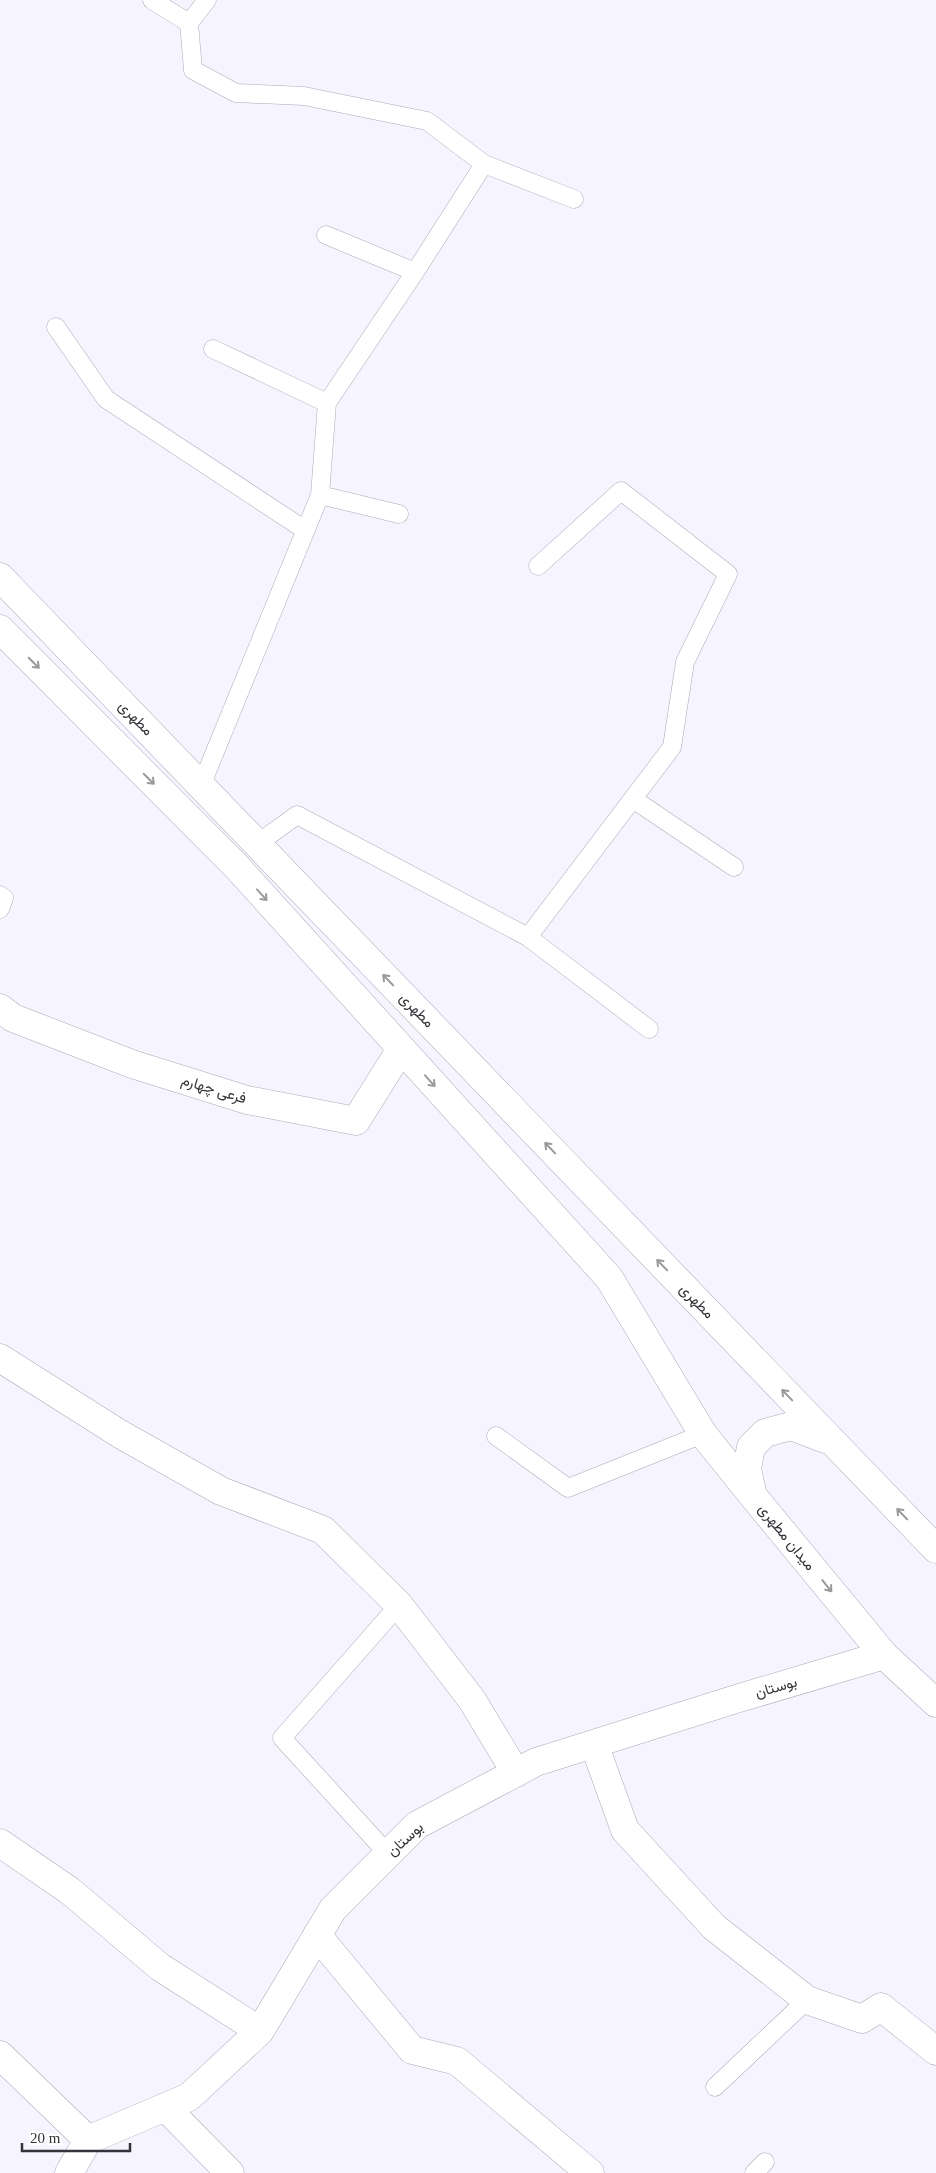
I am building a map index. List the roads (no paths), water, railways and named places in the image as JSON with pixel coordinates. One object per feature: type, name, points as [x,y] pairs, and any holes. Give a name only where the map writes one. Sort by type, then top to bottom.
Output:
[{"type":"street","name":"مطهری","points":[[0,577],[833,1442]]},
{"type":"street","points":[[0,629],[238,867],[609,1278],[703,1434],[754,1496]]},
{"type":"street","name":"فرعی چهارم","points":[[0,1008],[13,1018],[132,1064],[247,1100],[356,1121],[401,1049]]},
{"type":"street","points":[[0,1358],[120,1434],[221,1490],[323,1530],[399,1605],[472,1700],[516,1773]]},
{"type":"street","name":"میدان مطهری","points":[[936,1549],[833,1442],[791,1426],[765,1433],[751,1447],[747,1469],[754,1496],[884,1655],[936,1703]]},
{"type":"street","name":"بوستان","points":[[88,2140],[189,2097],[260,2032],[333,1909],[417,1825],[536,1762],[884,1655]]},
{"type":"street","points":[[594,1744],[624,1830],[714,1927],[807,2000],[862,2019],[881,2007],[936,2050]]},
{"type":"street","points":[[0,1843],[70,1891],[160,1967],[260,2032]]},
{"type":"street","points":[[317,1935],[412,2050],[457,2061],[590,2173]]},
{"type":"street","points":[[0,2055],[88,2140],[69,2173]]},
{"type":"street","points":[[165,2107],[230,2173]]},
{"type":"lane","points":[[152,0],[189,23]]},
{"type":"lane","points":[[207,0],[189,23],[193,70],[236,93],[304,96],[427,121],[484,164],[574,199]]},
{"type":"lane","points":[[202,786],[320,495],[327,403],[415,272],[484,164]]},
{"type":"lane","points":[[326,236],[415,272]]},
{"type":"lane","points":[[56,327],[106,399],[306,530]]},
{"type":"lane","points":[[213,349],[327,403]]},
{"type":"lane","points":[[528,937],[672,747],[685,662],[728,574],[621,491],[538,566]]},
{"type":"lane","points":[[320,495],[399,514]]},
{"type":"lane","points":[[633,799],[734,867]]},
{"type":"lane","points":[[257,844],[297,815],[528,937],[649,1029]]},
{"type":"lane","points":[[0,895],[4,898],[0,909]]},
{"type":"lane","points":[[496,1436],[568,1488],[703,1434]]},
{"type":"lane","points":[[388,1854],[282,1738],[399,1605]]},
{"type":"lane","points":[[715,2087],[807,2000]]}]
